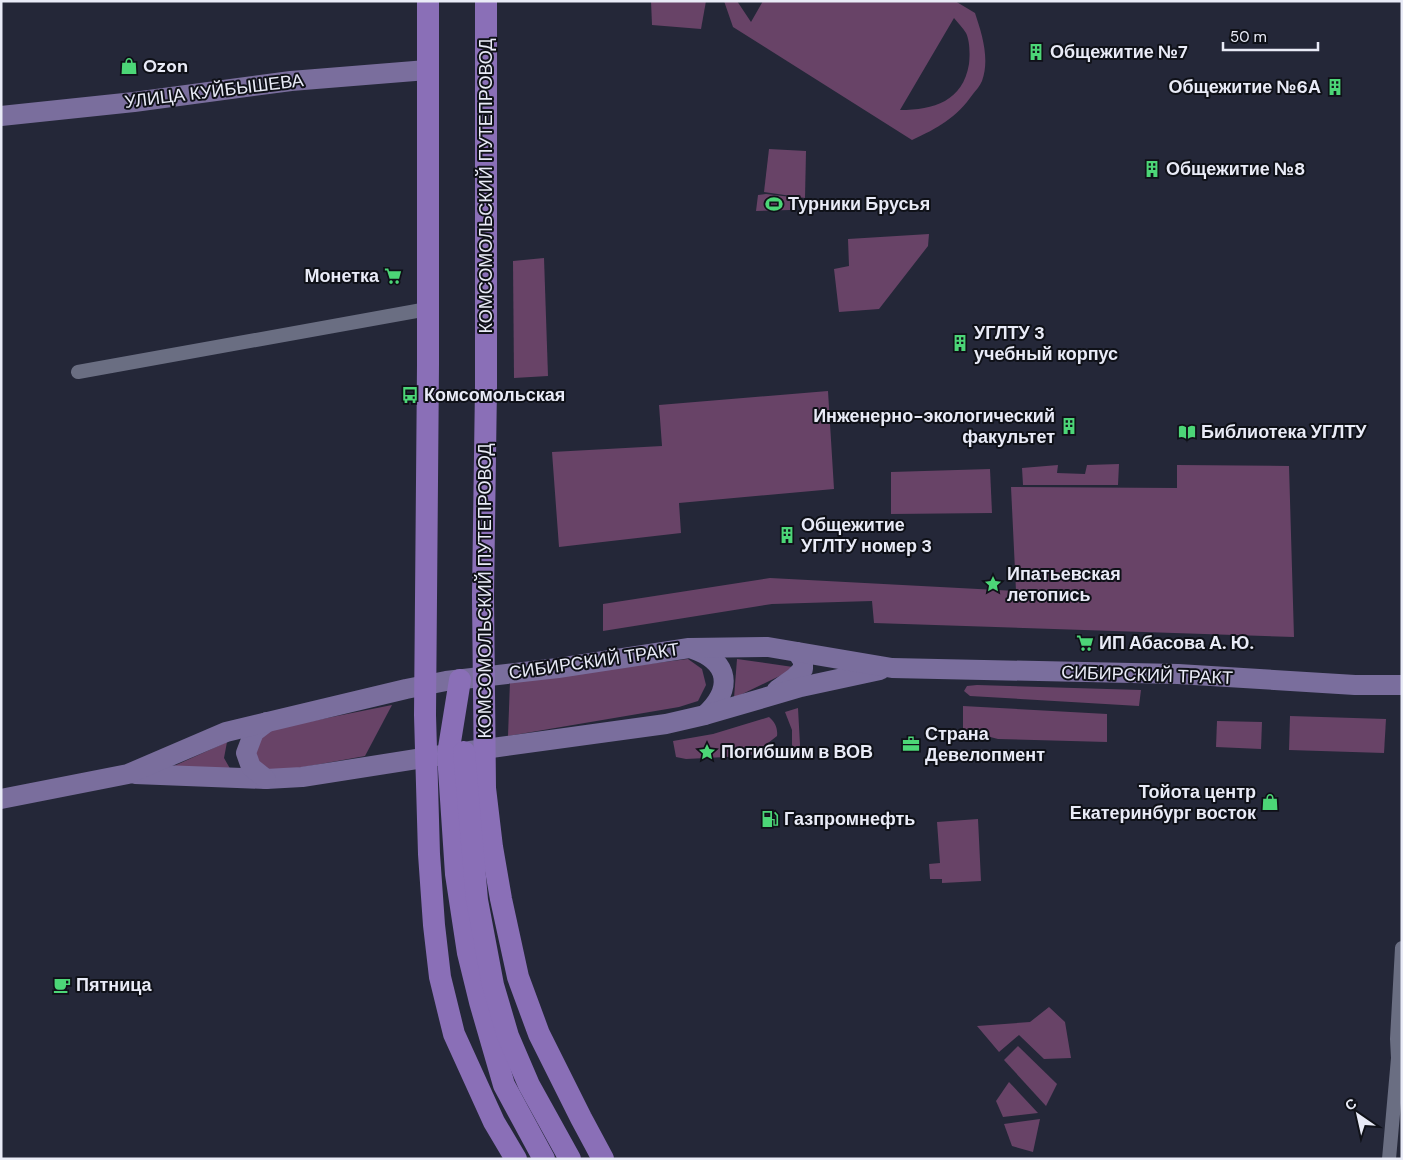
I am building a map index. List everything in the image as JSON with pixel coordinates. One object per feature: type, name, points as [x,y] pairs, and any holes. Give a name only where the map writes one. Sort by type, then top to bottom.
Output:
[{"type":"main road","points":[[428,1],[425,725],[429,854],[434,925],[440,977],[454,1034],[494,1122],[516,1159]]},
{"type":"main road","name":"КОМСОМОЛЬСКИЙ ПУТЕПРОВОД","points":[[486,1],[486,386],[483,596],[485,788],[501,899],[518,977],[540,1034],[580,1118],[603,1159]]},
{"type":"main road","name":"УЛИЦА КУЙБЫШЕВА","points":[[1,116],[134,102],[291,81],[427,70]]},
{"type":"main road","name":"СИБИРСКИЙ ТРАКТ","points":[[1,799],[128,774],[226,732],[406,689],[689,648],[768,646],[892,668],[1178,674],[1355,685],[1402,685]]},
{"type":"main road","points":[[689,648],[706,654],[716,661],[724,681],[723,693],[705,715]]},
{"type":"main road","points":[[767,697],[794,678],[803,669],[803,661],[797,652]]},
{"type":"main road","name":"СИБИРСКИЙ ТРАКТ","points":[[128,774],[266,779],[326,774],[456,753],[666,724],[705,715],[801,687],[892,668]]},
{"type":"main road","name":"КОМСОМОЛЬСКИЙ ПУТЕПРОВОД","points":[[456,753],[460,680]]},
{"type":"main road","points":[[266,779],[251,767],[246,752],[254,732],[268,722]]},
{"type":"main road","points":[[456,753],[456,874],[468,953],[504,1085],[544,1159]]},
{"type":"main road","points":[[456,753],[477,900],[493,985],[508,1036],[529,1085],[570,1159]]},
{"type":"street","points":[[78,372],[422,310]]},
{"type":"street","points":[[1389,1159],[1398,1058],[1397,1039],[1402,948]]},
{"type":"shaded area","points":[[651,1],[706,1],[701,29],[652,25]]},
{"type":"shaded area","points":[[724,1],[737,1],[751,22],[763,1],[955,1],[975,13],[984,47],[984,73],[980,85],[960,110],[930,131],[912,140],[733,27]],"holes":[[[954,18],[966,33],[968,40],[969,64],[966,77],[960,87],[945,101],[924,108],[900,110]]]},
{"type":"shaded area","points":[[769,149],[806,151],[805,198],[764,192]]},
{"type":"shaded area","name":"Турники Брусья","points":[[758,195],[791,197],[790,210],[756,211]]},
{"type":"shaded area","points":[[929,234],[928,246],[879,309],[839,312],[834,269],[849,266],[848,239]]},
{"type":"shaded area","points":[[544,258],[548,376],[514,378],[513,261]]},
{"type":"shaded area","points":[[828,391],[834,489],[679,503],[681,533],[559,547],[552,452],[662,446],[659,405]]},
{"type":"shaded area","points":[[1119,464],[1118,485],[1023,485],[1022,468],[1058,465],[1057,473],[1085,474],[1087,465]]},
{"type":"shaded area","points":[[1177,465],[1289,466],[1294,637],[874,623],[872,601],[772,604],[603,631],[603,604],[770,578],[1016,591],[1011,487],[1177,488]]},
{"type":"shaded area","points":[[990,469],[992,513],[891,514],[891,472]]},
{"type":"shaded area","points":[[688,659],[702,669],[706,685],[698,701],[679,707],[508,736],[510,681]]},
{"type":"shaded area","points":[[737,659],[793,667],[792,670],[734,698]]},
{"type":"shaded area","points":[[967,686],[1141,690],[1139,706],[970,696],[964,691]]},
{"type":"shaded area","points":[[392,705],[365,756],[276,772],[261,767],[254,749],[260,736],[272,729]]},
{"type":"shaded area","points":[[963,706],[1107,714],[1107,742],[998,739],[963,730]]},
{"type":"shaded area","points":[[798,708],[800,745],[799,750],[796,750],[792,745],[792,730],[785,712]]},
{"type":"shaded area","points":[[1290,716],[1386,719],[1384,753],[1289,750]]},
{"type":"shaded area","points":[[769,717],[776,725],[777,736],[754,754],[686,759],[676,757],[673,741],[713,734]]},
{"type":"shaded area","points":[[1217,721],[1262,722],[1261,749],[1216,747]]},
{"type":"shaded area","points":[[227,742],[224,758],[232,772],[174,766]]},
{"type":"shaded area","points":[[978,819],[981,881],[942,883],[942,879],[930,879],[929,864],[940,863],[937,822]]},
{"type":"shaded area","points":[[1049,1007],[1065,1022],[1071,1058],[1044,1059],[1019,1035],[999,1052],[977,1026],[1030,1022]]},
{"type":"shaded area","points":[[1018,1046],[1057,1084],[1046,1106],[1004,1060]]},
{"type":"shaded area","points":[[1009,1082],[1038,1113],[1003,1117],[996,1101]]},
{"type":"shaded area","points":[[1040,1119],[1033,1152],[1012,1146],[1004,1124]]},
{"type":"place","name":"Общежитие №7","points":[[1036,52]]},
{"type":"place","name":"Ozon","points":[[129,66]]},
{"type":"place","name":"Общежитие №6А","points":[[1335,87]]},
{"type":"place","name":"Общежитие №8","points":[[1152,169]]},
{"type":"place","name":"Турники Брусья","points":[[774,204]]},
{"type":"place","name":"Монетка","points":[[393,276]]},
{"type":"place","name":"УГЛТУ 3 учебный корпус","points":[[960,343]]},
{"type":"place","name":"Комсомольская","points":[[410,395]]},
{"type":"place","name":"Инженерно-экологический факультет","points":[[1069,426]]},
{"type":"place","name":"Библиотека УГЛТУ","points":[[1187,432]]},
{"type":"place","name":"Общежитие УГЛТУ номер 3","points":[[787,535]]},
{"type":"place","name":"Ипатьевская летопись","points":[[993,584]]},
{"type":"place","name":"ИП Абасова А. Ю.","points":[[1085,643]]},
{"type":"place","name":"Страна Девелопмент","points":[[911,744]]},
{"type":"place","name":"Погибшим в ВОВ","points":[[707,752]]},
{"type":"place","name":"Тойота центр Екатеринбург восток","points":[[1270,802]]},
{"type":"place","name":"Газпромнефть","points":[[770,819]]},
{"type":"place","name":"Пятница","points":[[62,985]]}]
